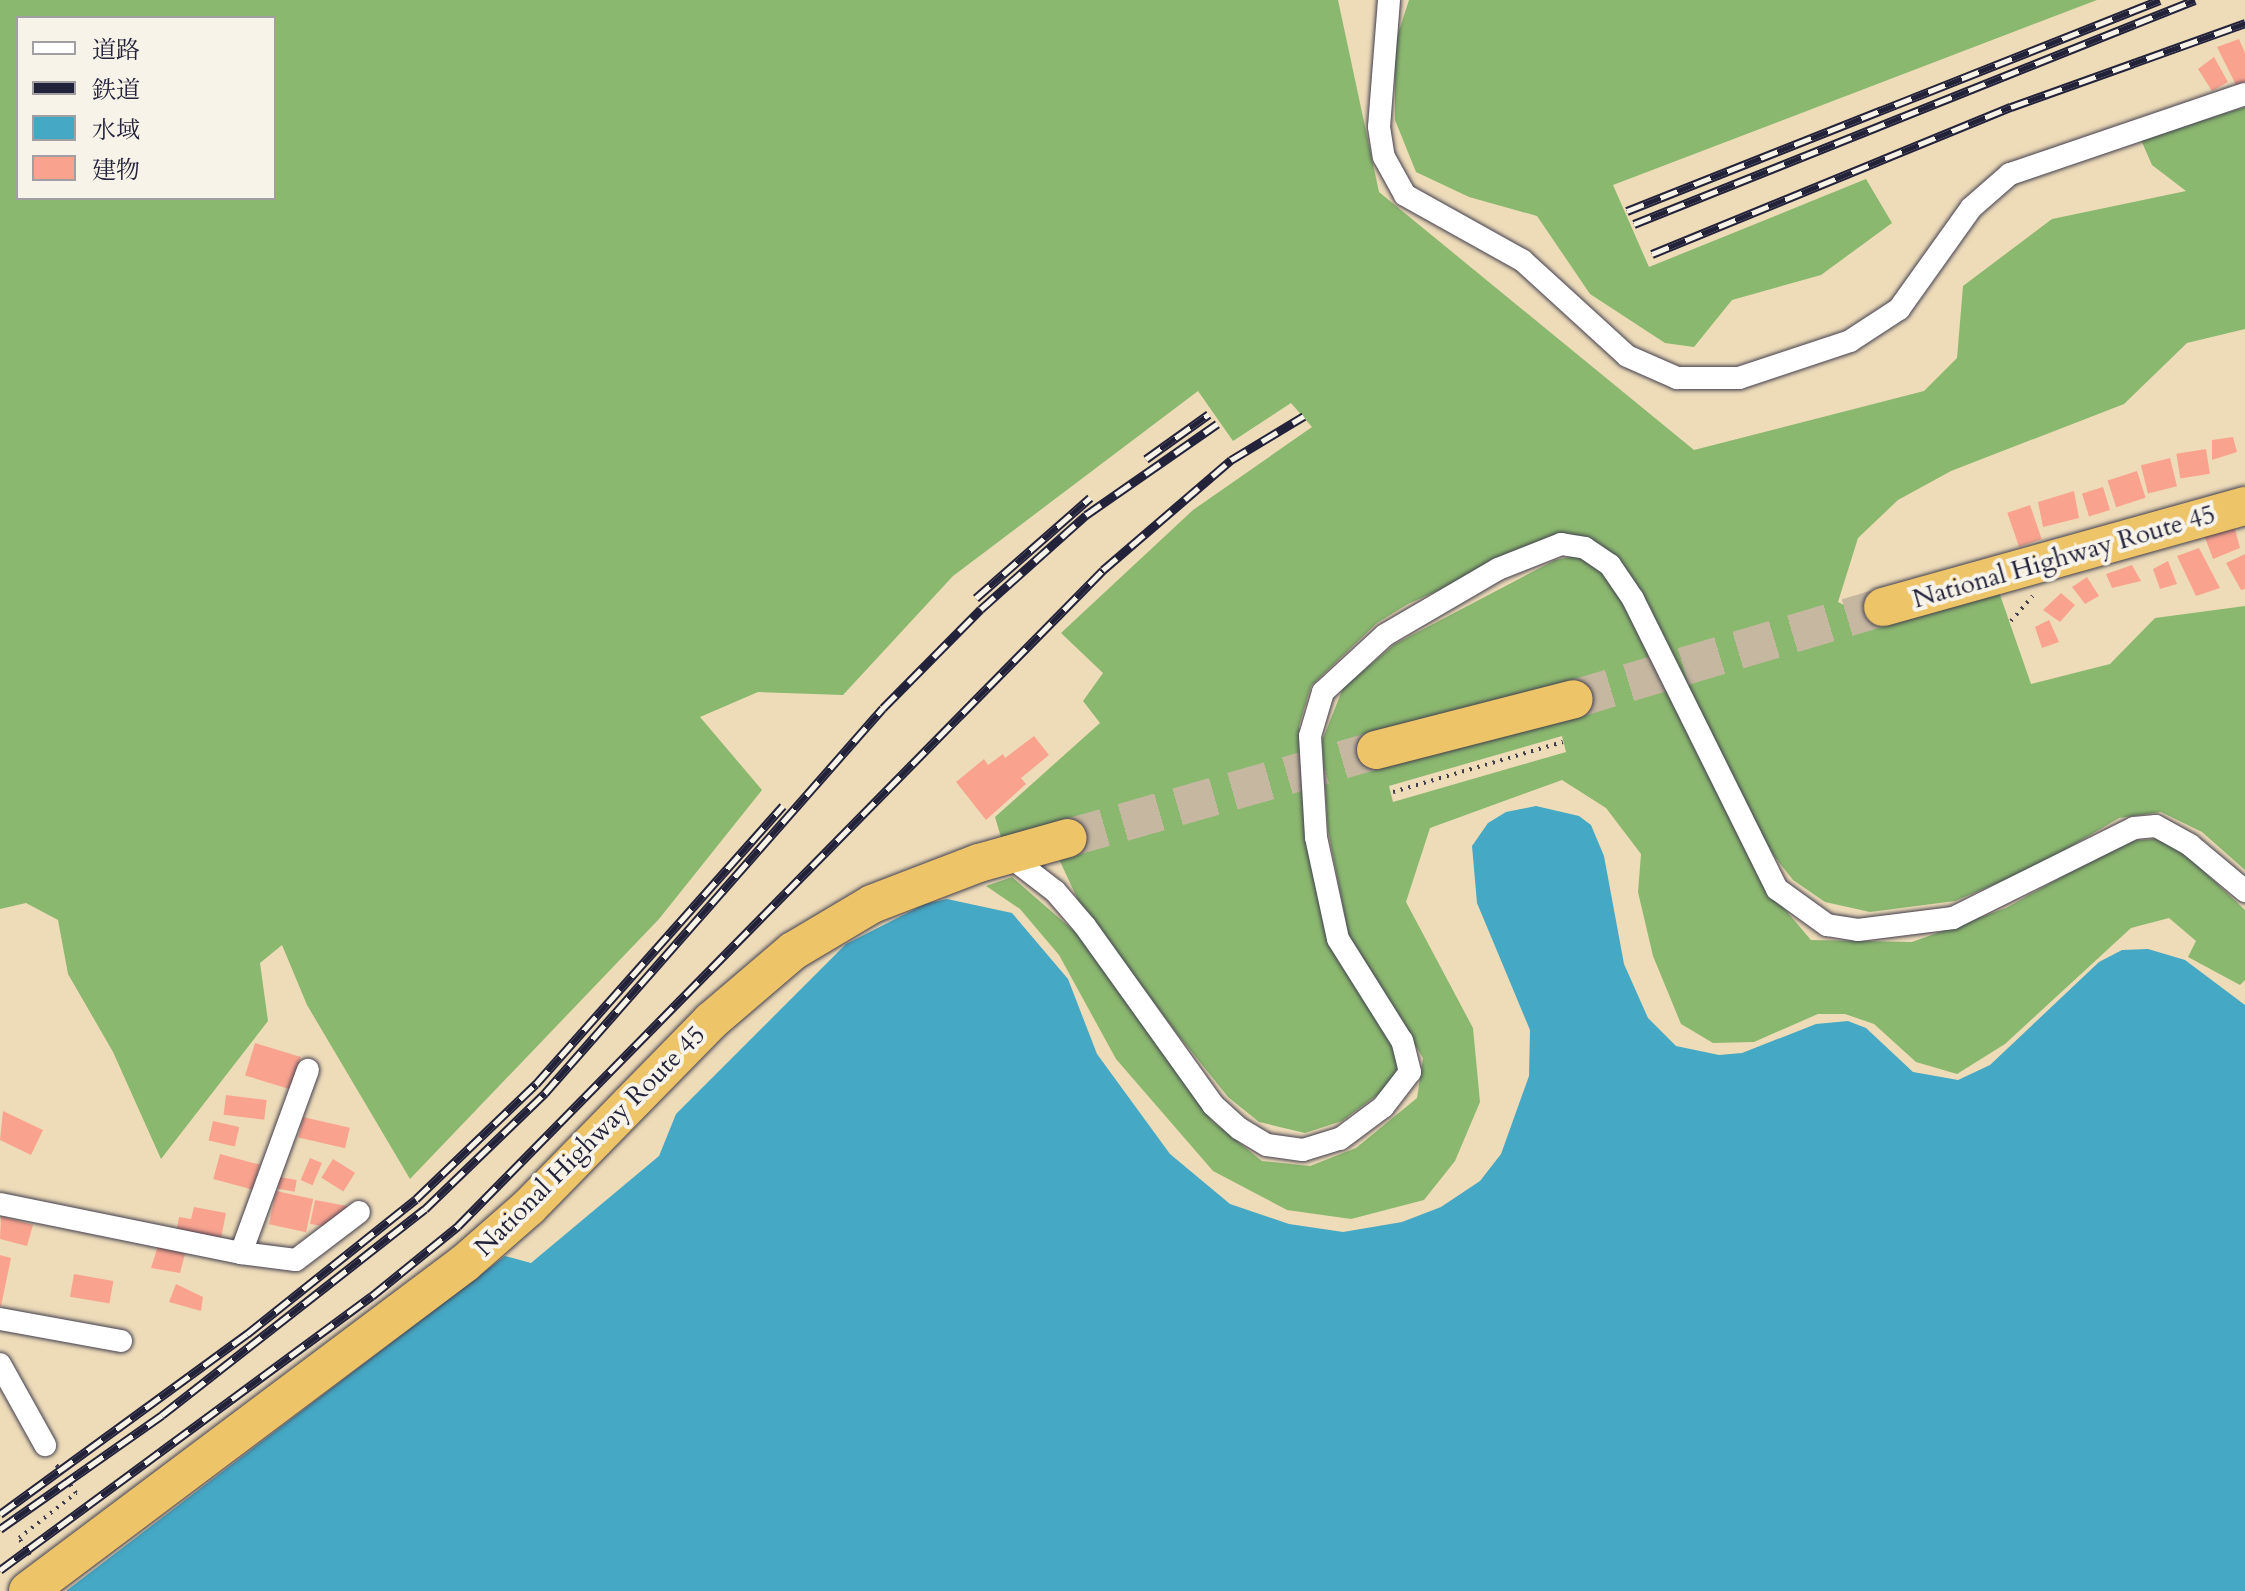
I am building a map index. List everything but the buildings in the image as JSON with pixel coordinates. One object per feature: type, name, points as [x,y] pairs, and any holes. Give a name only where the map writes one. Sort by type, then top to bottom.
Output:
[{"type":"highway","name":"National Highway Route 45","points":[[1883,607],[2245,506]]},
{"type":"highway","points":[[1376,750],[1574,699]]},
{"type":"highway","name":"National Highway Route 45","points":[[32,1577],[465,1263],[529,1207],[711,1021],[781,960],[872,904],[1008,855],[1068,838]]},
{"type":"street","points":[[1389,0],[1379,127],[1384,157],[1405,195],[1522,260],[1604,339],[1652,369],[1677,378],[1739,378],[1850,341],[1899,309],[1971,208],[2010,174],[2245,94]]},
{"type":"street","points":[[1008,855],[1055,891],[1085,926],[1213,1105],[1240,1129],[1267,1145],[1303,1150],[1340,1139],[1383,1107],[1410,1072],[1402,1041],[1338,939],[1316,837],[1310,736],[1323,692],[1343,668],[1385,635],[1498,569],[1561,544],[1585,548],[1610,565],[1640,612],[1777,889],[1827,925],[1858,930],[1953,918],[2134,828],[2156,826],[2190,845],[2245,891]]},
{"type":"street","points":[[241,1253],[308,1070]]},
{"type":"street","points":[[0,1204],[241,1253],[296,1260],[359,1212]]},
{"type":"street","points":[[0,1319],[121,1341]]},
{"type":"street","points":[[0,1364],[6,1394],[45,1445]]},
{"type":"path","points":[[1393,792],[1563,742]]},
{"type":"path","points":[[32,1577],[19,1538],[76,1493],[45,1445]]},
{"type":"green space","points":[[0,0],[1338,0],[1379,192],[1694,450],[1924,391],[1957,358],[1963,286],[2052,219],[2186,191],[2152,165],[2141,140],[2245,107],[2245,329],[2187,343],[2124,404],[1951,471],[1898,500],[1858,538],[1838,602],[1880,623],[1999,592],[2031,684],[2110,664],[2155,618],[2245,606],[2245,870],[2202,832],[2161,812],[2119,818],[2036,867],[1955,901],[1870,912],[1825,902],[1793,880],[1774,856],[1591,540],[1567,533],[1408,604],[1377,623],[1311,686],[1299,726],[1306,838],[1392,1037],[1398,1065],[1392,1084],[1342,1121],[1305,1133],[1259,1122],[1228,1097],[1175,1031],[1078,900],[1058,857],[1003,844],[995,817],[1100,723],[1083,701],[1103,673],[1061,633],[1193,510],[1312,427],[1291,403],[1233,441],[1198,391],[953,576],[843,695],[758,692],[700,717],[762,790],[659,919],[410,1179],[307,1005],[282,945],[260,963],[268,1021],[161,1159],[113,1052],[68,974],[58,920],[26,903],[0,909]]},
{"type":"green space","points":[[1409,0],[2097,0],[1613,185],[1649,267],[1866,179],[1892,223],[1821,275],[1732,300],[1694,347],[1665,343],[1590,294],[1537,216],[1469,197],[1416,172],[1395,120],[1395,43]]},
{"type":"green space","points":[[1581,555],[1606,570],[1760,880],[1811,940],[1912,942],[2006,908],[2126,841],[2156,839],[2183,852],[2245,910],[2245,980],[2240,985],[2188,957],[2196,941],[2169,918],[2131,928],[2005,1044],[1957,1074],[1916,1062],[1874,1024],[1845,1014],[1818,1014],[1754,1042],[1713,1043],[1681,1024],[1653,956],[1638,892],[1641,854],[1606,808],[1562,780],[1430,828],[1406,902],[1473,1028],[1480,1102],[1455,1161],[1424,1200],[1351,1219],[1287,1210],[1213,1171],[1116,1059],[1059,955],[1020,909],[986,886],[1012,877],[1090,945],[1212,1121],[1262,1161],[1310,1166],[1356,1148],[1417,1098],[1423,1058],[1349,937],[1328,830],[1322,741],[1343,688],[1395,644],[1555,560]],"holes":[[[1579,710],[1377,769],[1370,743]],[[1562,736],[1566,752],[1393,802],[1389,786]]]},
{"type":"water","points":[[1536,806],[1579,816],[1591,825],[1604,856],[1624,964],[1648,1018],[1676,1046],[1719,1055],[1742,1053],[1816,1024],[1848,1021],[1866,1028],[1913,1072],[1958,1080],[1990,1065],[2099,962],[2122,950],[2148,949],[2185,960],[2245,1005],[2245,1591],[66,1591],[505,1256],[531,1263],[659,1156],[676,1114],[846,944],[925,904],[947,899],[1012,913],[1068,979],[1097,1054],[1170,1154],[1230,1204],[1289,1224],[1343,1232],[1402,1222],[1441,1207],[1480,1181],[1501,1154],[1529,1076],[1530,1030],[1477,903],[1472,846],[1488,823],[1506,812]]},
{"type":"tunnel","points":[[1574,699],[1883,607]]},
{"type":"tunnel","points":[[1068,838],[1376,750]]},
{"type":"railway","points":[[1627,211],[2160,0]]},
{"type":"railway","points":[[1634,224],[2195,0]]},
{"type":"railway","points":[[1652,254],[2011,107],[2245,23]]},
{"type":"railway","points":[[1146,459],[1209,414]]},
{"type":"railway","points":[[0,1570],[372,1296],[458,1226],[1103,570],[1231,460],[1304,416]]},
{"type":"railway","points":[[0,1529],[162,1415],[425,1209],[545,1093],[883,708],[981,609],[1086,515],[1217,424]]},
{"type":"railway","points":[[976,598],[1090,498]]},
{"type":"railway","points":[[0,1514],[247,1334],[416,1199],[536,1084],[783,806]]}]
